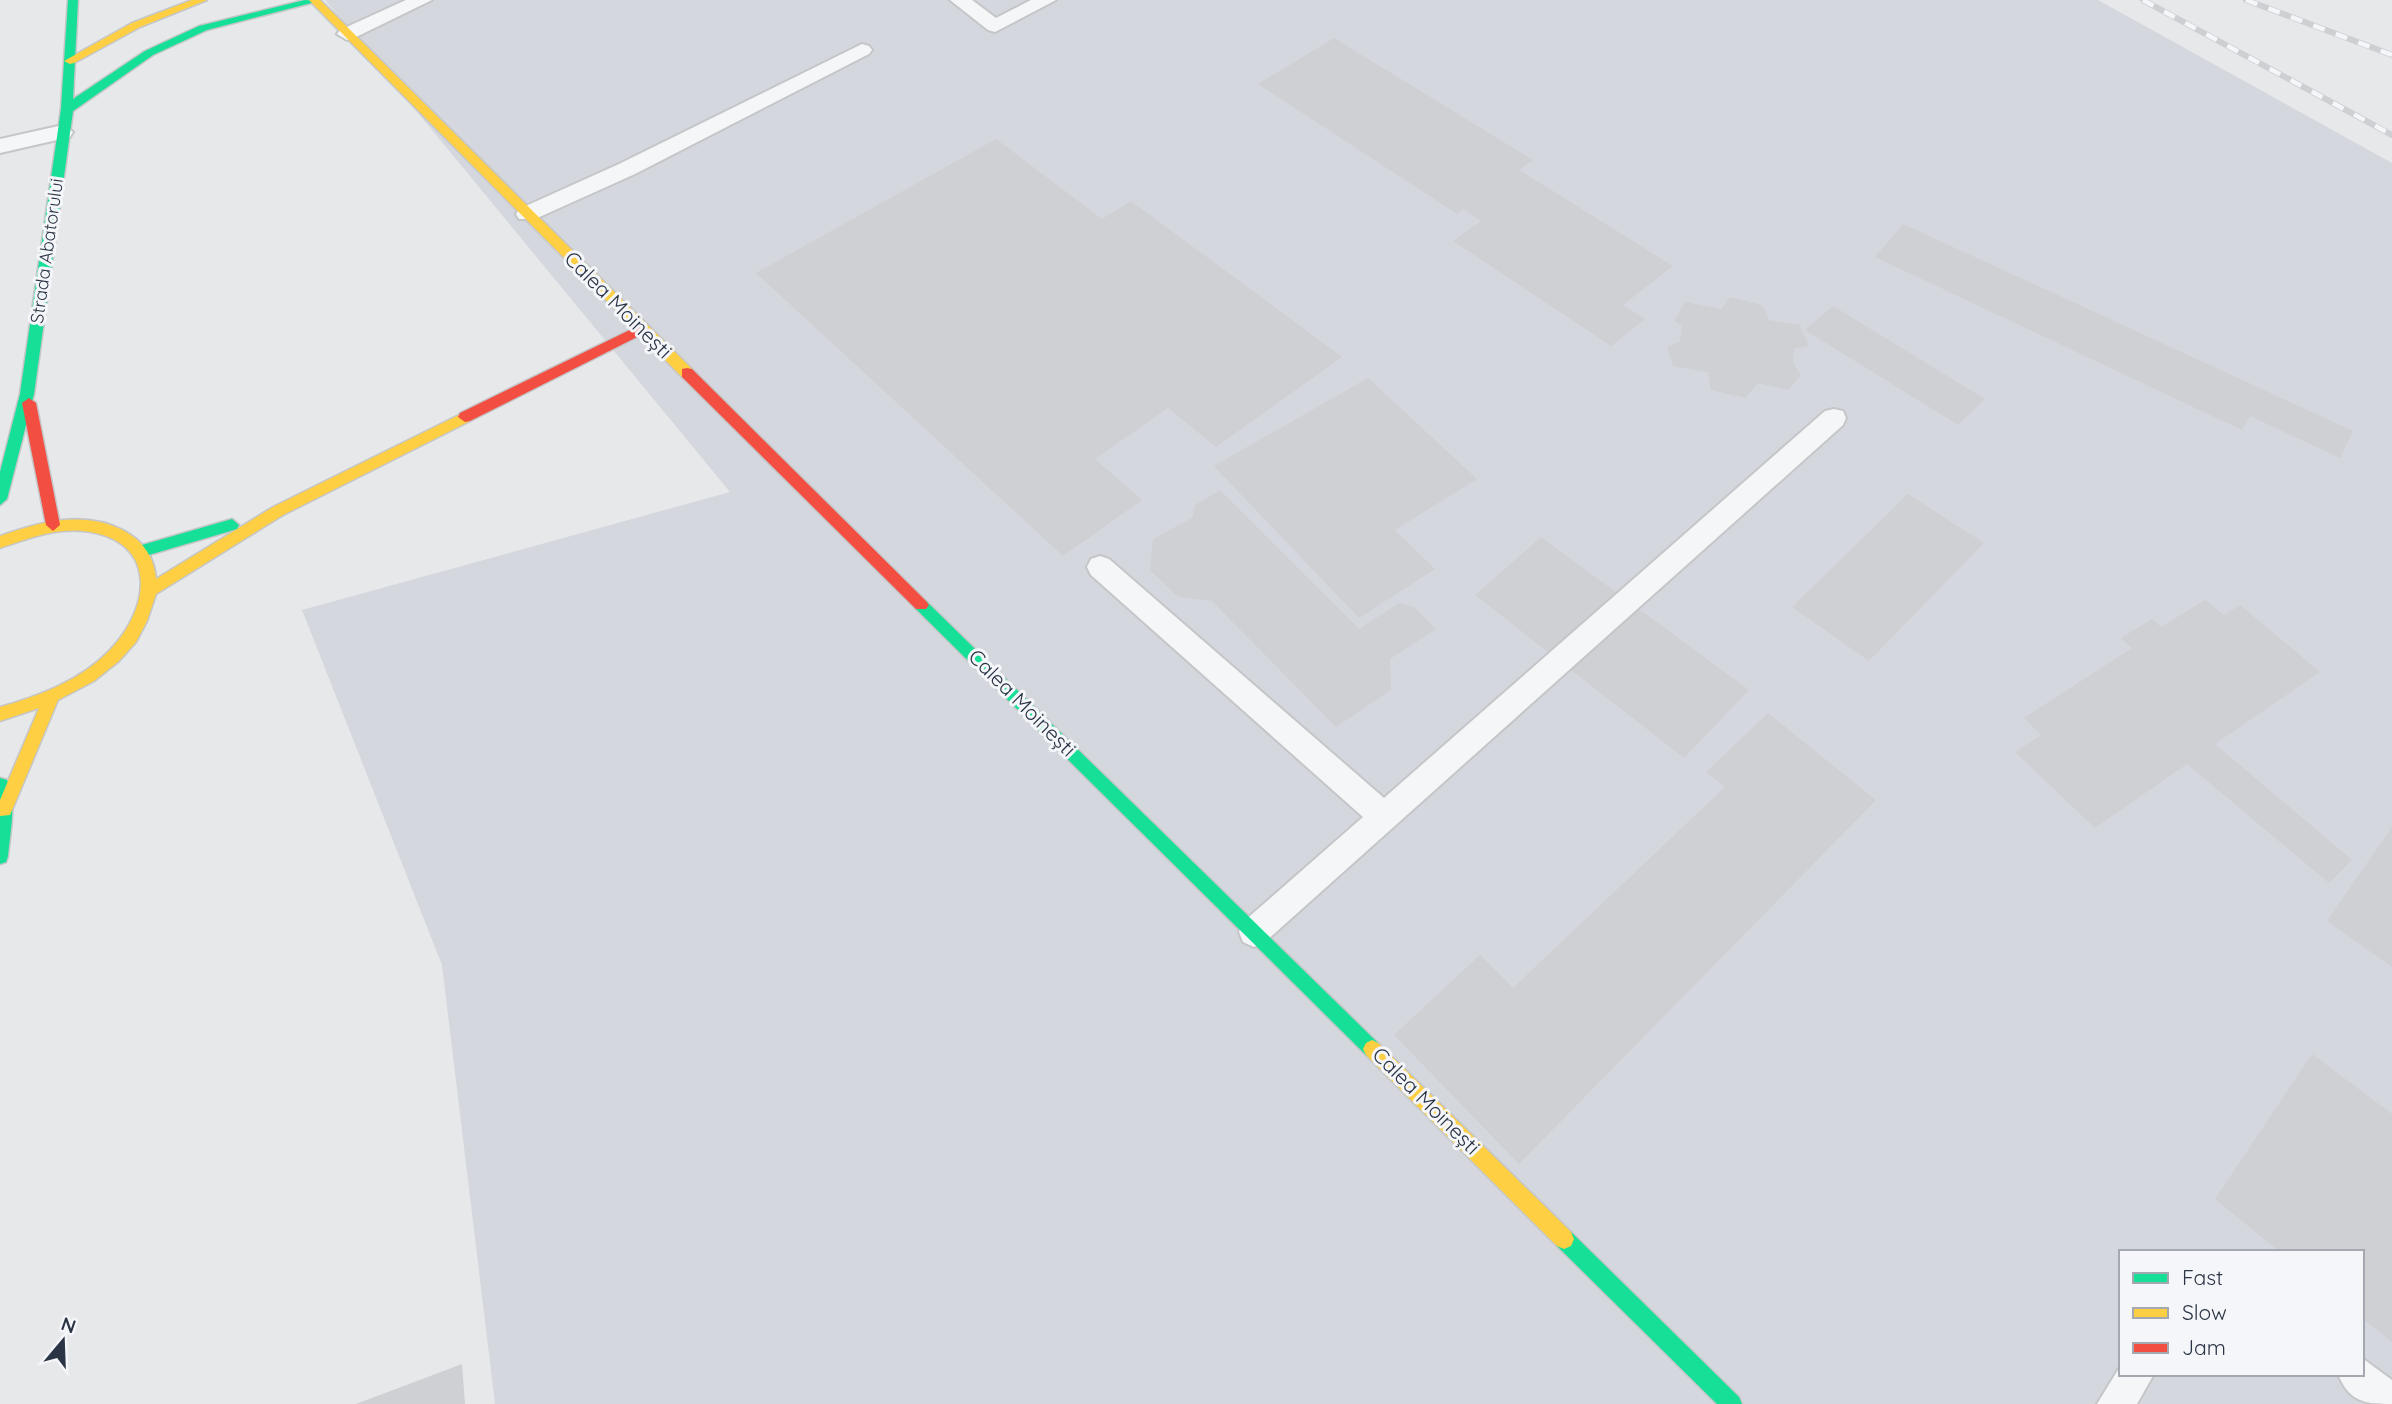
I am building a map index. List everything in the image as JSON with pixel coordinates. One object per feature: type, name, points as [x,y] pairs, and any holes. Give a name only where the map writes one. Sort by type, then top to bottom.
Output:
[{"type":"street","name":"Strada Abatorului","points":[[0,499],[27,394],[67,109],[73,0]]},
{"type":"street","points":[[70,61],[136,24],[202,0]]},
{"type":"street","points":[[67,109],[149,53],[203,28],[314,1]]},
{"type":"street","name":"Calea Moinești","points":[[314,1],[642,329],[1732,1404]]},
{"type":"street","points":[[150,590],[278,511],[642,329]]},
{"type":"street","name":"Strada Abatorului","points":[[27,394],[53,526]]},
{"type":"street","points":[[142,551],[278,511]]},
{"type":"street","points":[[0,542],[53,526],[91,524],[121,533],[142,551],[150,569],[150,590],[137,625],[109,659],[52,697],[0,713]]},
{"type":"street","points":[[4,810],[52,697]]},
{"type":"street","points":[[0,774],[4,810],[0,856]]},
{"type":"lane","points":[[347,34],[422,0]]},
{"type":"lane","points":[[960,0],[995,26],[1046,0]]},
{"type":"lane","points":[[527,214],[627,169],[862,50]]},
{"type":"lane","points":[[0,146],[64,132]]},
{"type":"lane","points":[[1254,932],[1834,418]]},
{"type":"lane","points":[[1100,566],[1383,816]]},
{"type":"lane","points":[[2115,1404],[2135,1376]]},
{"type":"lane","points":[[2358,1376],[2392,1403]]},
{"type":"shaded area","points":[[325,0],[2098,0],[2392,163],[2392,1404],[495,1404],[442,965],[302,610],[730,492]]},
{"type":"building","points":[[1334,38],[1533,160],[1519,170],[1673,266],[1623,305],[1645,319],[1611,346],[1453,241],[1481,221],[1463,209],[1457,214],[1258,84]]},
{"type":"building","points":[[996,139],[1102,219],[1131,201],[1342,357],[1216,447],[1168,408],[1095,459],[1142,500],[1063,556],[756,273]]},
{"type":"building","points":[[1903,224],[2353,431],[2340,458],[2250,416],[2242,430],[1875,257]]},
{"type":"building","points":[[1730,297],[1762,305],[1769,320],[1800,325],[1809,346],[1794,349],[1793,363],[1801,375],[1788,390],[1758,383],[1745,398],[1711,390],[1708,372],[1673,366],[1667,347],[1680,342],[1682,325],[1674,321],[1685,302],[1721,309]]},
{"type":"building","points":[[1833,306],[1985,399],[1958,425],[1805,330]]},
{"type":"building","points":[[1368,378],[1477,479],[1395,530],[1435,569],[1359,618],[1214,466]]},
{"type":"building","points":[[1220,490],[1359,629],[1399,603],[1414,607],[1436,629],[1390,659],[1391,690],[1336,727],[1212,601],[1178,597],[1150,570],[1153,539],[1192,518],[1195,505]]},
{"type":"building","points":[[1908,494],[1984,543],[1869,661],[1792,607]]},
{"type":"building","points":[[1541,537],[1749,690],[1684,758],[1475,595]]},
{"type":"building","points":[[2205,600],[2224,615],[2240,605],[2320,672],[2215,744],[2352,860],[2329,883],[2187,764],[2095,828],[2015,752],[2041,735],[2024,718],[2132,648],[2121,638],[2152,619],[2161,627]]},
{"type":"building","points":[[1768,713],[1876,800],[1519,1164],[1394,1035],[1480,955],[1513,988],[1725,787],[1706,772]]},
{"type":"building","points":[[2392,827],[2392,967],[2327,921]]},
{"type":"building","points":[[2312,1054],[2392,1114],[2392,1342],[2364,1320],[2364,1250],[2278,1250],[2215,1199]]},
{"type":"building","points":[[462,1364],[465,1404],[356,1404]]},
{"type":"railway","points":[[2143,0],[2392,135]]},
{"type":"railway","points":[[2246,0],[2392,55]]},
{"type":"traffic: fast","points":[[0,499],[27,394],[67,109],[73,0]]},
{"type":"traffic: fast","points":[[67,109],[149,53],[203,28],[314,1]]},
{"type":"traffic: fast","points":[[142,551],[232,525]]},
{"type":"traffic: fast","points":[[921,605],[1372,1049]]},
{"type":"traffic: fast","points":[[0,856],[4,810],[1,785]]},
{"type":"traffic: fast","points":[[1564,1239],[1732,1404]]},
{"type":"traffic: slow","points":[[70,61],[136,25],[202,0]]},
{"type":"traffic: slow","points":[[314,0],[687,373]]},
{"type":"traffic: slow","points":[[150,590],[278,511],[465,417]]},
{"type":"traffic: slow","points":[[0,542],[62,525],[83,525],[111,530],[131,541],[143,556],[149,575],[148,595],[142,616],[130,637],[114,656],[75,685],[31,705],[0,714]]},
{"type":"traffic: slow","points":[[4,810],[52,697]]},
{"type":"traffic: slow","points":[[1372,1049],[1564,1239]]},
{"type":"traffic: jam","points":[[465,417],[642,329]]},
{"type":"traffic: jam","points":[[687,373],[921,605]]},
{"type":"traffic: jam","points":[[29,403],[53,525]]}]
